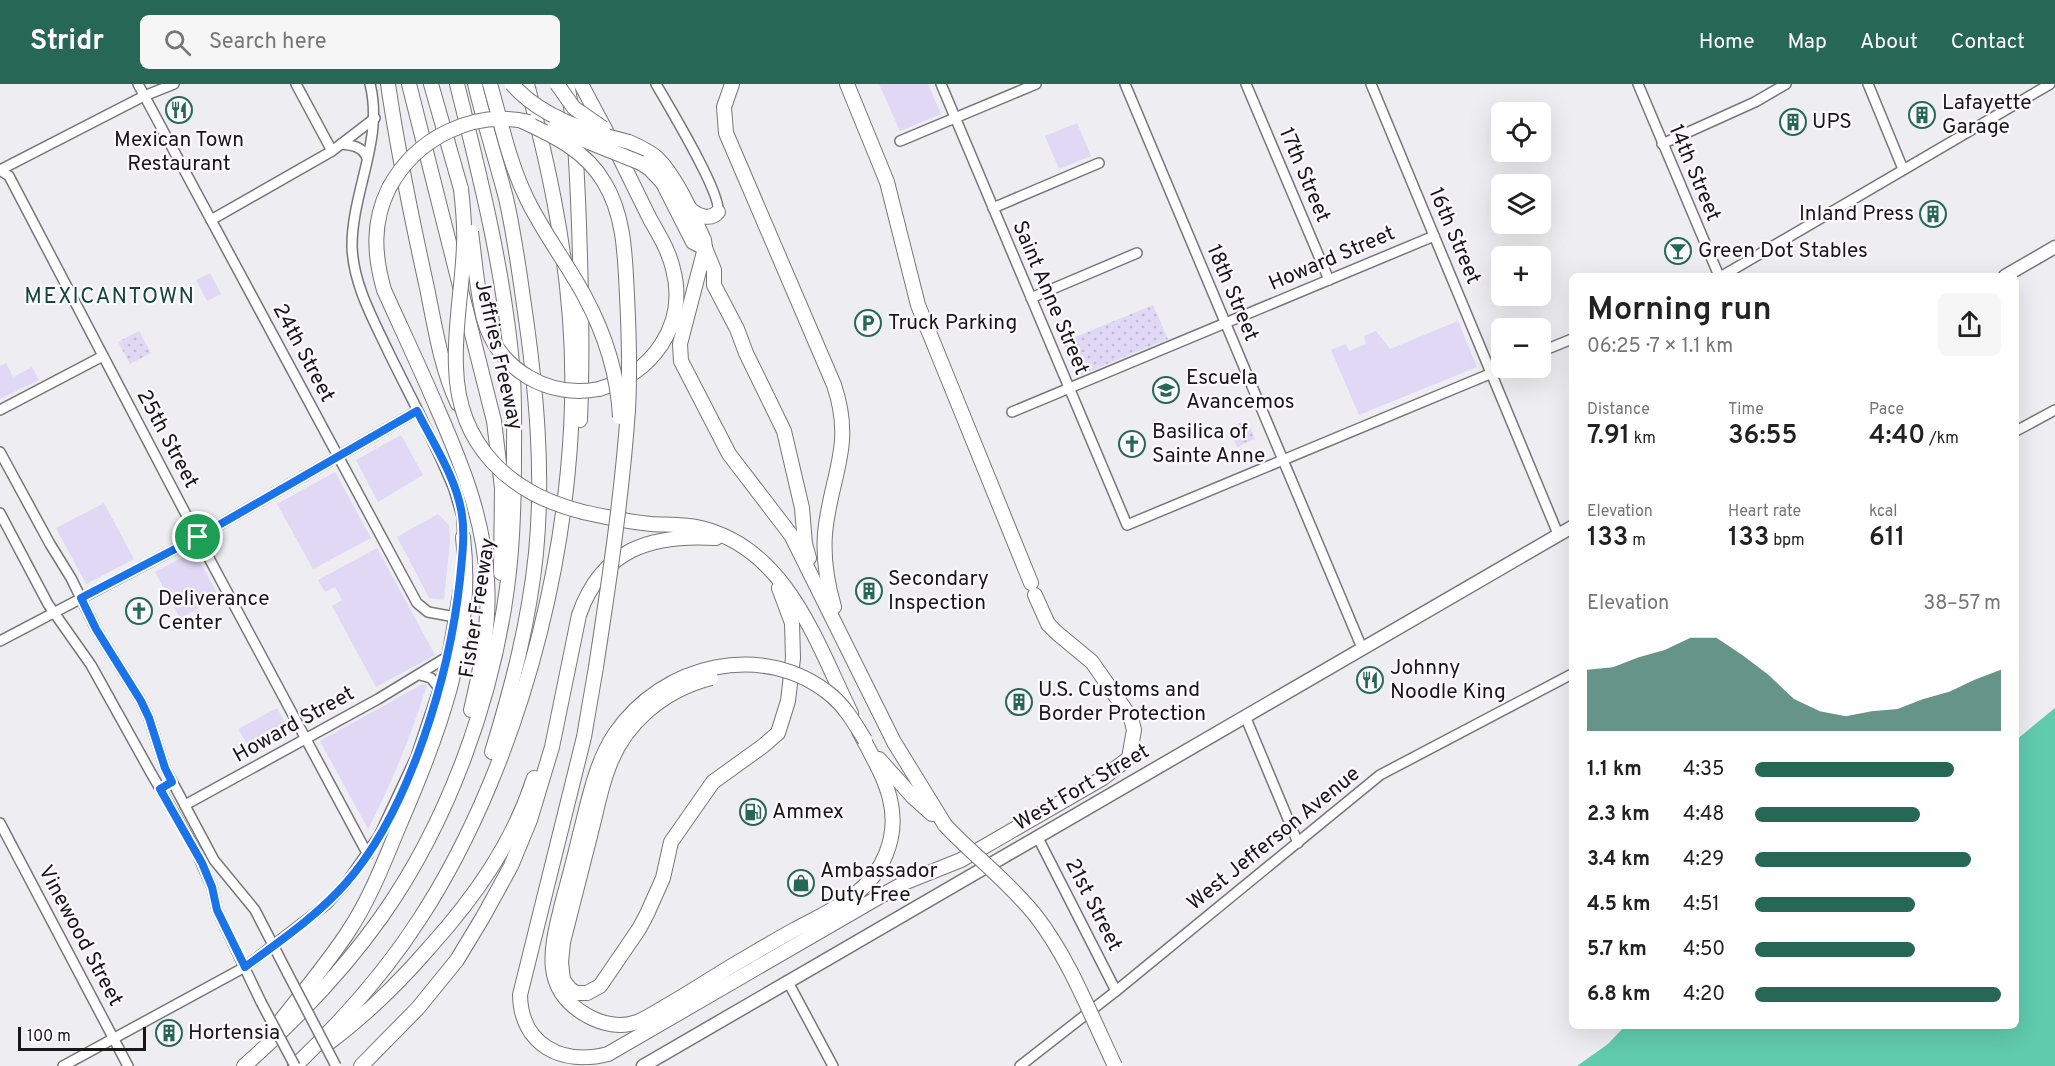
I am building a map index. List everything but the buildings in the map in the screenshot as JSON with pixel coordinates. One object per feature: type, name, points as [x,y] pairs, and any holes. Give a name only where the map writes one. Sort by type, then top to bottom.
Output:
[{"type":"highway","points":[[388,84],[410,215],[437,337],[453,394],[469,426],[493,462],[514,482],[548,502],[632,522],[700,528],[752,550],[771,569],[799,608],[891,798],[894,816],[886,854],[871,880],[856,895],[640,1021],[626,1024],[609,1023],[590,1017],[571,1004],[559,988],[552,966],[553,940],[585,835]]},
{"type":"highway","name":"Jeffries Freeway","points":[[409,84],[494,421],[502,488],[498,641]]},
{"type":"highway","points":[[431,84],[470,223],[484,319],[495,345],[514,367],[536,382],[564,390],[589,391],[622,381],[633,375],[641,370],[658,351],[673,319],[676,283],[666,249],[581,84]]},
{"type":"highway","name":"Fisher Freeway","points":[[248,1062],[319,993],[382,916],[423,846],[457,773],[479,715],[498,641],[507,589],[513,528],[512,364],[491,222],[457,84]]},
{"type":"highway","points":[[466,835],[519,658],[531,592],[538,514],[536,399],[518,263],[506,198],[474,84]]},
{"type":"highway","points":[[490,84],[517,177],[526,197],[584,295],[599,325],[618,394],[623,464]]},
{"type":"highway","points":[[513,84],[534,104],[550,114],[604,136],[630,143]]},
{"type":"highway","points":[[527,84],[548,162],[561,231],[569,309],[571,422],[567,479]]},
{"type":"highway","points":[[557,84],[582,114],[657,159],[669,173],[682,198],[714,270],[714,285],[781,423],[797,486],[803,515],[805,544],[815,583]]},
{"type":"highway","points":[[296,1066],[347,1013],[397,952],[434,895],[466,835],[501,753],[531,661],[554,566],[567,479],[580,422],[582,374],[579,218],[572,107],[567,84]]},
{"type":"highway","points":[[732,84],[724,107],[726,133],[818,346],[839,404],[843,422],[843,442],[827,522],[825,554],[827,579],[840,632]]},
{"type":"highway","points":[[522,120],[561,139],[586,159],[604,181],[616,207],[622,231],[629,385],[617,527],[590,705],[521,986],[520,1005],[525,1024],[544,1048],[564,1059],[585,1061],[608,1054],[906,882],[961,860],[1103,778],[1129,758],[1134,730],[1133,722],[1092,662],[1048,624],[1033,589],[918,305],[887,182],[847,84]]},
{"type":"highway","points":[[457,773],[485,641],[488,597],[484,553],[471,490],[458,455],[384,290],[378,270],[375,236],[389,188],[413,156],[440,134],[465,124],[481,121],[522,120],[560,130],[641,163],[650,169],[663,183],[693,242],[704,244]]},
{"type":"highway","points":[[461,189],[464,242],[456,368],[459,392],[469,426]]},
{"type":"highway","points":[[682,198],[691,211],[699,215],[711,216],[718,212]]},
{"type":"highway","points":[[718,212],[706,230],[680,344],[680,357],[729,454],[791,535],[894,742],[945,825]]},
{"type":"highway","points":[[248,1062],[339,946],[359,914],[380,872],[423,770],[443,714],[457,664],[464,619],[466,565],[463,537]]},
{"type":"highway","points":[[361,1066],[418,1008],[446,974],[472,937],[522,842],[552,747],[579,615],[596,580],[612,563],[633,550],[665,538],[730,539]]},
{"type":"highway","points":[[771,569],[792,623],[793,658],[788,701],[778,733],[713,782],[671,842],[663,878],[639,929],[600,986],[590,992],[580,993],[565,984],[561,956],[596,772],[614,736],[629,715],[651,695],[676,680],[691,674],[729,666],[768,667],[787,672],[812,683],[831,695],[847,712],[881,762],[913,797],[1018,896],[1046,930],[1068,969],[1115,1066]]},
{"type":"highway","points":[[296,1066],[349,1028],[379,1002],[444,932],[486,877],[502,852],[521,814],[564,682]]},
{"type":"main road","points":[[2010,273],[2055,247]]},
{"type":"main road","name":"West Fort Street","points":[[643,1066],[664,1061],[788,982],[1569,528]]},
{"type":"street","name":"24th Street","points":[[138,84],[417,603],[428,612],[455,617]]},
{"type":"street","points":[[0,170],[144,96],[174,84]]},
{"type":"street","points":[[296,84],[332,151]]},
{"type":"street","points":[[63,1066],[245,967],[327,904],[368,855],[389,817],[416,757],[439,688],[455,617],[463,537],[460,504],[358,283],[352,246],[356,208],[375,118],[370,84]]},
{"type":"street","points":[[656,84],[702,166],[717,200],[718,212]]},
{"type":"street","name":"Saint Anne Street","points":[[941,84],[1127,525],[1283,460]]},
{"type":"street","points":[[900,141],[1036,84]]},
{"type":"street","name":"18th Street","points":[[1125,84],[1362,648]]},
{"type":"street","name":"17th Street","points":[[1246,84],[1329,280]]},
{"type":"street","name":"16th Street","points":[[1371,84],[1491,371]]},
{"type":"street","name":"14th Street","points":[[1638,84],[1719,273]]},
{"type":"street","points":[[1662,144],[1755,102],[1786,84]]},
{"type":"street","points":[[1868,84],[1903,169]]},
{"type":"street","points":[[1725,273],[2050,84]]},
{"type":"street","points":[[211,220],[332,151],[375,118]]},
{"type":"street","points":[[341,144],[360,148],[368,159]]},
{"type":"street","points":[[993,208],[1099,163]]},
{"type":"street","name":"25th Street","points":[[0,170],[9,176],[305,740],[368,855]]},
{"type":"street","name":"Howard Street","points":[[1012,412],[1434,236]]},
{"type":"street","points":[[1031,298],[1137,253]]},
{"type":"street","points":[[1551,348],[1569,340]]},
{"type":"street","points":[[0,410],[103,356]]},
{"type":"street","points":[[1283,460],[1491,373]]},
{"type":"street","name":"16th Street","points":[[1494,378],[1558,534]]},
{"type":"street","points":[[0,641],[198,537],[417,411]]},
{"type":"street","points":[[2019,425],[2055,411]]},
{"type":"street","points":[[0,452],[96,629],[141,701],[165,768],[214,860],[255,910],[336,1066]]},
{"type":"street","points":[[0,513],[54,612],[91,665],[202,863],[212,887],[217,910],[261,1002],[296,1066]]},
{"type":"street","name":"Howard Street","points":[[185,805],[305,740],[420,675],[447,657]]},
{"type":"street","points":[[420,675],[432,678],[439,688]]},
{"type":"street","name":"West Jefferson Avenue","points":[[1020,1066],[1116,991],[1380,775],[1569,676]]},
{"type":"street","points":[[1245,716],[1298,843]]},
{"type":"street","points":[[160,789],[172,782]]},
{"type":"street","name":"Vinewood Street","points":[[0,823],[129,1066]]},
{"type":"street","name":"21st Street","points":[[1037,836],[1116,991]]},
{"type":"street","points":[[788,982],[833,1066]]},
{"type":"shaded area","points":[[879,84],[928,84],[941,114],[900,131]]},
{"type":"shaded area","points":[[1077,123],[1091,156],[1059,169],[1045,136]]},
{"type":"shaded area","points":[[210,273],[221,294],[207,301],[196,280]]},
{"type":"shaded area","points":[[1153,305],[1168,339],[1078,376],[1063,342]]},
{"type":"shaded area","points":[[1458,321],[1477,367],[1359,415],[1331,350],[1346,344],[1349,351],[1366,344],[1364,336],[1376,331],[1390,349]]},
{"type":"shaded area","points":[[139,331],[151,353],[130,364],[118,342]]},
{"type":"shaded area","points":[[6,363],[13,377],[32,367],[39,380],[0,399],[0,366]]},
{"type":"shaded area","points":[[1247,420],[1255,439],[1237,447],[1229,428]]},
{"type":"shaded area","points":[[401,435],[423,475],[378,502],[356,460]]},
{"type":"shaded area","points":[[335,472],[371,538],[313,569],[277,504]]},
{"type":"shaded area","points":[[104,503],[134,559],[86,584],[56,528]]},
{"type":"shaded area","points":[[438,514],[449,525],[450,540],[444,600],[429,598],[397,537]]},
{"type":"shaded area","points":[[377,548],[435,655],[376,687],[332,606],[342,600],[335,587],[325,592],[318,580]]},
{"type":"shaded area","points":[[194,551],[219,597],[180,618],[155,572]]},
{"type":"shaded area","points":[[427,684],[401,758],[368,829],[320,741],[421,685]]},
{"type":"shaded area","points":[[277,708],[287,726],[248,746],[238,729]]},
{"type":"shaded area","points":[[2055,708],[2055,1066],[1577,1066],[1608,1044],[1622,1029],[2019,1029],[2019,738]]},
{"type":"place","name":"Mexican Town Restaurant","points":[[179,110]]},
{"type":"place","name":"Lafayette Garage","points":[[1922,115]]},
{"type":"place","name":"UPS","points":[[1793,122]]},
{"type":"place","name":"Inland Press","points":[[1933,214]]},
{"type":"place","name":"Green Dot Stables","points":[[1678,251]]},
{"type":"place","name":"Truck Parking","points":[[868,323]]},
{"type":"place","name":"Escuela Avancemos","points":[[1166,390]]},
{"type":"place","name":"Basilica of Sainte Anne","points":[[1132,444]]},
{"type":"place","name":"Secondary Inspection","points":[[869,591]]},
{"type":"place","name":"Deliverance Center","points":[[139,611]]},
{"type":"place","name":"Johnny Noodle King","points":[[1370,680]]},
{"type":"place","name":"U.S. Customs and Border Protection","points":[[1019,702]]},
{"type":"place","name":"Ammex","points":[[753,812]]},
{"type":"place","name":"Ambassador Duty Free","points":[[801,883]]},
{"type":"place","name":"Hortensia","points":[[169,1033]]},
{"type":"district","name":"MEXICANTOWN","points":[[110,297]]},
{"type":"route","points":[[417,411],[447,472],[460,504],[462,516],[463,537],[459,590],[447,657],[428,726],[406,782],[368,855],[347,882],[327,904],[245,967],[217,910],[212,887],[202,863],[160,789],[172,782],[165,768],[149,718],[133,686],[96,629],[81,598],[198,537],[417,411]]}]
